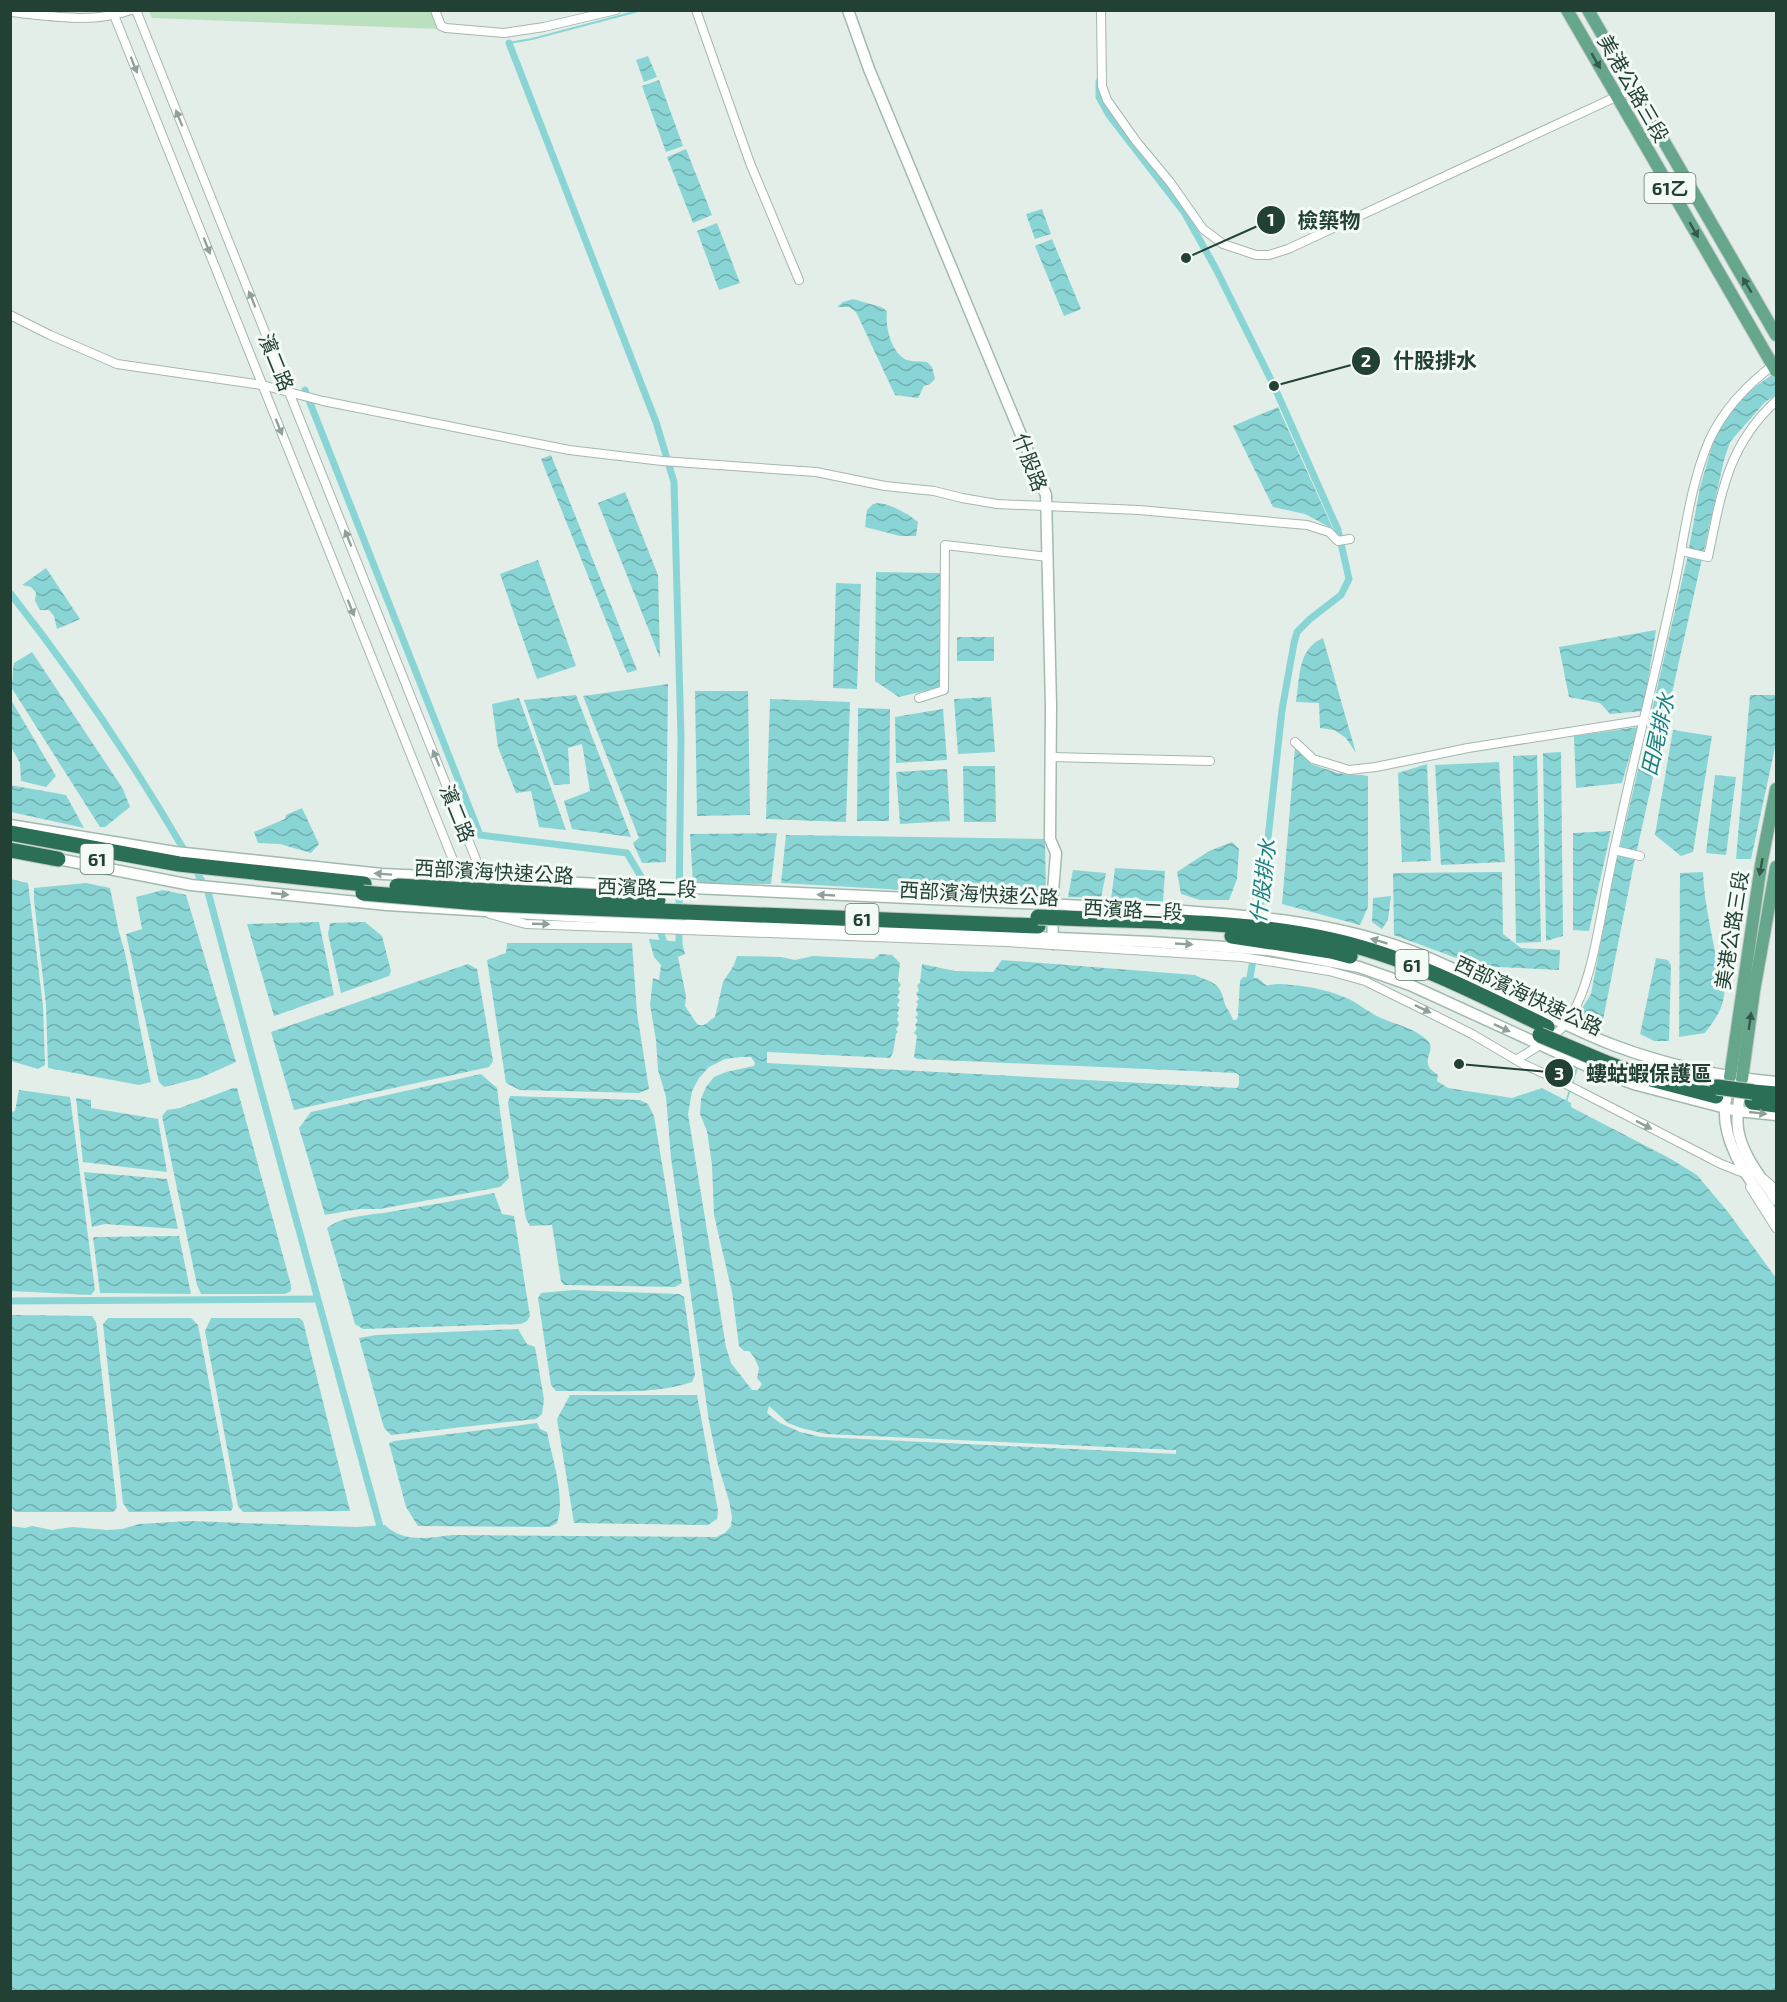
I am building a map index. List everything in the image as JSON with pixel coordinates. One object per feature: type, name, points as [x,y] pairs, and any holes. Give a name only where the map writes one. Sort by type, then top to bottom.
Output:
[{"type":"highway","name":"西部濱海快速公路","points":[[11,833],[182,869],[490,904],[1038,922],[1059,933],[1242,936],[1269,940],[1331,951],[1401,971],[1454,993],[1542,1035],[1606,1059],[1647,1078],[1726,1089],[1776,1105]]},
{"type":"highway","points":[[11,833],[33,833],[155,855],[182,869]]},
{"type":"highway","points":[[10,850],[58,859]]},
{"type":"highway","name":"西部濱海快速公路","points":[[1752,1097],[1776,1094]]},
{"type":"main road","name":"美港公路三段","points":[[1568,10],[1616,97],[1775,366]]},
{"type":"main road","name":"美港公路三段","points":[[1588,10],[1776,335]]},
{"type":"main road","name":"美港公路三段","points":[[1726,1089],[1761,865],[1776,789]]},
{"type":"main road","name":"美港公路三段","points":[[1726,1089],[1754,991],[1776,867]]},
{"type":"street","points":[[10,12],[76,18],[131,10]]},
{"type":"street","name":"濱二路","points":[[136,10],[485,878],[484,912]]},
{"type":"street","points":[[435,10],[441,26],[446,28],[504,33],[544,27],[588,13],[616,10]]},
{"type":"street","points":[[696,10],[750,163],[799,280]]},
{"type":"street","name":"什股路","points":[[848,10],[882,101],[1046,495],[1051,757],[1050,839],[1056,853],[1052,905],[1059,933]]},
{"type":"street","points":[[1101,10],[1102,86],[1107,100],[1203,229],[1223,244],[1256,255],[1269,255],[1288,249],[1633,89]]},
{"type":"street","name":"濱二路","points":[[114,13],[459,877],[484,912]]},
{"type":"street","points":[[10,315],[117,364],[262,386],[569,450],[662,461],[816,472],[885,486],[934,491],[997,504],[1139,510],[1307,525],[1329,532],[1338,541],[1350,539]]},
{"type":"street","points":[[1516,1060],[1542,1035],[1566,1024],[1580,1000],[1589,971],[1700,464],[1721,419],[1734,403],[1775,366]]},
{"type":"street","points":[[1682,551],[1708,557],[1723,486],[1736,452],[1757,421],[1776,401]]},
{"type":"street","points":[[919,699],[944,690],[945,545],[1048,557]]},
{"type":"street","points":[[1295,742],[1313,759],[1349,770],[1376,767],[1468,748],[1645,720]]},
{"type":"street","points":[[1051,757],[1210,761]]},
{"type":"street","points":[[1614,850],[1640,856]]},
{"type":"street","points":[[10,855],[41,861],[58,859],[214,872]]},
{"type":"street","name":"西濱路二段","points":[[214,872],[382,874],[630,886],[685,911],[1059,933]]},
{"type":"street","name":"西濱路二段","points":[[214,872],[387,905],[633,924],[685,911],[1052,905],[1269,940],[1341,930],[1423,955],[1566,1024],[1606,1059],[1682,1067],[1726,1089],[1776,1082]]},
{"type":"street","points":[[1269,940],[1329,971],[1365,981],[1472,1034],[1516,1060],[1720,1164],[1747,1175],[1761,1177],[1776,1190]]},
{"type":"street","points":[[1726,1089],[1737,1111],[1742,1145],[1749,1160],[1776,1200]]},
{"type":"street","points":[[1726,1089],[1727,1130],[1733,1151],[1776,1218]]},
{"type":"street","name":"西濱路二段","points":[[1726,1089],[1737,1111],[1776,1115]]},
{"type":"street","points":[[1747,1175],[1751,1190],[1776,1228]]},
{"type":"green space","points":[[149,11],[431,11],[438,29],[152,18]]},
{"type":"water","points":[[648,56],[657,77],[644,82],[636,60]]},
{"type":"water","points":[[659,80],[683,146],[666,152],[642,86]]},
{"type":"water","points":[[686,149],[712,215],[693,223],[667,157]]},
{"type":"water","points":[[1042,209],[1051,234],[1035,239],[1026,214]]},
{"type":"water","points":[[717,223],[740,283],[719,290],[697,231]]},
{"type":"water","points":[[1052,239],[1081,309],[1064,316],[1035,246]]},
{"type":"water","points":[[853,299],[887,311],[890,339],[901,357],[912,361],[927,362],[932,367],[935,379],[924,386],[918,398],[895,395],[856,312],[849,307],[837,307]]},
{"type":"water","points":[[1776,372],[1776,395],[1765,402],[1730,442],[1724,460],[1634,863],[1601,1030],[1576,1018],[1591,994],[1615,869],[1687,559],[1700,487],[1713,443],[1724,421],[1748,392]]},
{"type":"water","points":[[1278,407],[1333,529],[1305,514],[1273,507],[1233,426]]},
{"type":"water","points":[[551,455],[637,670],[627,673],[541,459]]},
{"type":"water","points":[[625,492],[658,575],[660,658],[598,503]]},
{"type":"water","points":[[879,503],[899,510],[918,522],[916,536],[900,536],[865,527],[867,510],[873,504]]},
{"type":"water","points":[[538,560],[576,666],[537,679],[500,574]]},
{"type":"water","points":[[46,568],[80,619],[57,629],[54,616],[49,610],[40,610],[35,601],[36,592],[31,587],[22,585]]},
{"type":"water","points":[[876,572],[941,573],[941,687],[899,697],[875,681]]},
{"type":"water","points":[[836,583],[861,584],[857,689],[833,688]]},
{"type":"water","points":[[1656,630],[1643,711],[1610,714],[1600,703],[1569,697],[1559,647]]},
{"type":"water","points":[[957,637],[994,637],[994,661],[957,661]]},
{"type":"water","points":[[1323,638],[1356,753],[1346,738],[1334,730],[1320,728],[1319,703],[1296,702],[1299,674],[1304,657],[1308,649]]},
{"type":"water","points":[[32,652],[123,789],[130,807],[105,827],[100,827],[11,687],[14,663]]},
{"type":"water","points":[[668,684],[666,862],[642,863],[633,843],[639,838],[583,696]]},
{"type":"water","points":[[695,691],[748,691],[750,815],[697,816]]},
{"type":"water","points":[[576,695],[631,837],[572,829],[564,801],[590,791],[582,744],[568,748],[570,784],[554,785],[524,700]]},
{"type":"water","points":[[1750,695],[1776,695],[1776,743],[1751,859],[1736,859]]},
{"type":"water","points":[[991,697],[995,752],[958,754],[954,699]]},
{"type":"water","points":[[519,698],[566,830],[539,827],[531,791],[516,793],[498,747],[492,704]]},
{"type":"water","points":[[770,699],[850,702],[846,822],[766,819]]},
{"type":"water","points":[[11,700],[56,776],[46,787],[21,781],[20,763],[11,747]]},
{"type":"water","points":[[858,708],[890,709],[889,821],[857,821]]},
{"type":"water","points":[[943,709],[947,760],[896,763],[895,717]]},
{"type":"water","points":[[1638,727],[1622,783],[1576,788],[1574,736]]},
{"type":"water","points":[[1673,730],[1712,736],[1693,852],[1681,856],[1655,835]]},
{"type":"water","points":[[1295,748],[1311,764],[1337,773],[1368,776],[1368,907],[1360,925],[1282,904]]},
{"type":"water","points":[[1561,752],[1563,936],[1546,941],[1543,753]]},
{"type":"water","points":[[1537,755],[1541,942],[1516,943],[1513,756]]},
{"type":"water","points":[[1499,762],[1505,862],[1441,865],[1435,765]]},
{"type":"water","points":[[1427,764],[1431,861],[1402,862],[1398,773]]},
{"type":"water","points":[[963,766],[995,766],[996,822],[964,822]]},
{"type":"water","points":[[947,769],[950,821],[900,824],[896,772]]},
{"type":"water","points":[[1715,775],[1736,777],[1726,855],[1706,853]]},
{"type":"water","points":[[10,785],[66,795],[84,828],[11,812]]},
{"type":"water","points":[[302,808],[319,844],[311,853],[280,844],[258,843],[254,832],[285,819],[286,815]]},
{"type":"water","points":[[1611,831],[1589,931],[1573,930],[1573,833]]},
{"type":"water","points":[[777,833],[771,884],[693,883],[690,834]]},
{"type":"water","points":[[786,835],[1045,839],[1046,898],[781,883]]},
{"type":"water","points":[[1232,842],[1239,849],[1237,879],[1229,900],[1200,900],[1181,894],[1177,872],[1209,851]]},
{"type":"water","points":[[1115,868],[1165,871],[1163,902],[1111,900]]},
{"type":"water","points":[[1073,870],[1106,873],[1101,898],[1068,897]]},
{"type":"water","points":[[1502,872],[1503,934],[1521,948],[1560,950],[1559,970],[1478,966],[1394,935],[1393,873]]},
{"type":"water","points":[[1703,872],[1707,908],[1724,996],[1719,1011],[1705,1033],[1679,1037],[1680,873]]},
{"type":"water","points":[[10,879],[28,883],[43,1006],[45,1065],[38,1069],[11,1061]]},
{"type":"water","points":[[86,883],[110,888],[151,1082],[139,1085],[48,1068],[46,1005],[34,888]]},
{"type":"water","points":[[163,890],[186,895],[236,1062],[200,1078],[164,1087],[159,1082],[126,934],[142,929],[136,897]]},
{"type":"water","points":[[1391,896],[1388,920],[1382,929],[1372,922],[1373,898]]},
{"type":"water","points":[[319,922],[334,995],[274,1016],[247,924]]},
{"type":"water","points":[[365,922],[382,936],[391,971],[389,976],[341,993],[328,934],[330,923]]},
{"type":"water","points":[[649,939],[682,942],[685,954],[678,957],[686,996],[685,1006],[700,1025],[704,1025],[715,1017],[723,982],[737,956],[781,957],[795,960],[813,956],[874,959],[880,954],[892,955],[900,963],[898,981],[901,985],[897,997],[900,1000],[897,1005],[900,1008],[897,1013],[899,1024],[890,1058],[767,1052],[767,1063],[1237,1088],[1239,1075],[1236,1073],[917,1059],[914,1057],[917,1036],[914,1033],[918,1020],[915,1017],[918,1015],[916,1002],[919,999],[916,993],[919,991],[917,985],[920,983],[922,964],[955,971],[993,972],[1002,960],[1195,975],[1218,987],[1233,1020],[1238,1017],[1240,981],[1243,977],[1258,978],[1267,986],[1281,984],[1320,989],[1349,999],[1377,1016],[1422,1036],[1430,1044],[1428,1065],[1438,1075],[1437,1081],[1448,1088],[1512,1098],[1542,1088],[1571,1103],[1571,1107],[1697,1175],[1728,1212],[1776,1278],[1776,1991],[11,1991],[10,1526],[25,1528],[32,1526],[52,1530],[72,1527],[107,1530],[139,1524],[190,1521],[356,1527],[385,1525],[400,1535],[425,1538],[452,1535],[716,1537],[725,1533],[731,1526],[729,1501],[718,1465],[709,1421],[671,1158],[666,1097],[658,1070],[650,1005],[653,978],[659,980],[661,965],[654,957]]},
{"type":"water","points":[[507,943],[632,943],[637,1013],[649,1089],[639,1093],[520,1090],[506,1083],[487,960],[506,953]]},
{"type":"water","points":[[1656,958],[1668,960],[1671,965],[1669,1041],[1654,1041],[1640,1034]]},
{"type":"water","points":[[468,964],[477,969],[493,1061],[489,1067],[294,1110],[271,1032]]},
{"type":"water","points":[[481,1074],[497,1088],[509,1178],[500,1187],[380,1209],[359,1209],[325,1215],[299,1128],[311,1112]]},
{"type":"water","points":[[237,1088],[291,1285],[291,1291],[285,1294],[201,1294],[197,1285],[162,1116],[167,1110],[180,1108]]},
{"type":"water","points":[[19,1090],[70,1097],[95,1290],[91,1295],[11,1291],[10,1112],[15,1111]]},
{"type":"water","points":[[510,1096],[640,1100],[648,1104],[654,1116],[682,1283],[675,1287],[564,1285],[561,1281],[552,1225],[530,1226],[526,1219],[508,1103]]},
{"type":"water","points":[[76,1098],[91,1100],[91,1108],[158,1119],[167,1172],[83,1162]]},
{"type":"water","points":[[84,1172],[167,1179],[178,1229],[105,1224],[92,1227]]},
{"type":"water","points":[[494,1193],[502,1214],[514,1216],[530,1316],[527,1321],[521,1324],[363,1329],[355,1324],[327,1228],[356,1217]]},
{"type":"water","points":[[179,1236],[191,1294],[100,1293],[93,1237]]},
{"type":"water","points":[[573,1290],[679,1294],[684,1297],[695,1375],[692,1382],[643,1391],[556,1391],[551,1385],[538,1298],[541,1293]]},
{"type":"water","points":[[11,1315],[92,1316],[96,1322],[117,1508],[113,1512],[15,1512],[11,1507]]},
{"type":"water","points":[[108,1318],[191,1318],[198,1325],[233,1507],[231,1511],[129,1512],[123,1503],[103,1324]]},
{"type":"water","points":[[211,1318],[299,1318],[303,1321],[350,1511],[243,1512],[238,1506],[205,1331]]},
{"type":"water","points":[[518,1329],[527,1344],[535,1347],[544,1399],[542,1414],[536,1419],[391,1435],[384,1428],[359,1338],[376,1335]]},
{"type":"water","points":[[570,1395],[697,1395],[718,1511],[717,1519],[708,1525],[574,1523],[557,1419]]},
{"type":"water","points":[[537,1423],[540,1429],[547,1432],[557,1478],[560,1502],[557,1523],[550,1527],[418,1526],[406,1507],[389,1443]]},
{"type":"pier","points":[[751,1057],[755,1063],[754,1066],[714,1077],[706,1087],[701,1099],[700,1114],[707,1131],[712,1165],[714,1215],[732,1292],[739,1346],[744,1351],[749,1351],[759,1368],[757,1378],[762,1384],[758,1390],[752,1390],[731,1363],[726,1347],[688,1114],[692,1091],[699,1078],[709,1067],[725,1059]]},
{"type":"pier","points":[[769,1406],[788,1423],[826,1434],[1176,1450],[1176,1454],[821,1437],[800,1432],[780,1423],[767,1413]]},
{"type":"waterway","points":[[509,43],[642,10]]},
{"type":"waterway","points":[[509,43],[656,422],[674,482],[681,738],[679,913]]},
{"type":"waterway","name":"什股排水","points":[[1099,82],[1099,97],[1109,115],[1184,212],[1216,269],[1274,386],[1338,530],[1349,579],[1341,595],[1297,632],[1294,643],[1282,710],[1259,920]]},
{"type":"waterway","points":[[305,390],[480,835],[627,853],[646,888]]},
{"type":"waterway","points":[[10,593],[58,656],[103,721],[187,855]]},
{"type":"waterway","points":[[194,867],[208,892],[382,1534]]},
{"type":"waterway","points":[[659,927],[663,940]]},
{"type":"waterway","points":[[679,927],[679,942]]},
{"type":"waterway","name":"什股排水","points":[[1250,977],[1254,955]]},
{"type":"waterway","name":"田尾排水","points":[[1566,1102],[1578,1065]]},
{"type":"waterway","points":[[10,1301],[317,1299]]},
{"type":"place","name":"檢築物","points":[[1186,258]]},
{"type":"place","name":"什股排水","points":[[1274,386]]},
{"type":"place","name":"螻蛄蝦保護區","points":[[1459,1064]]}]
